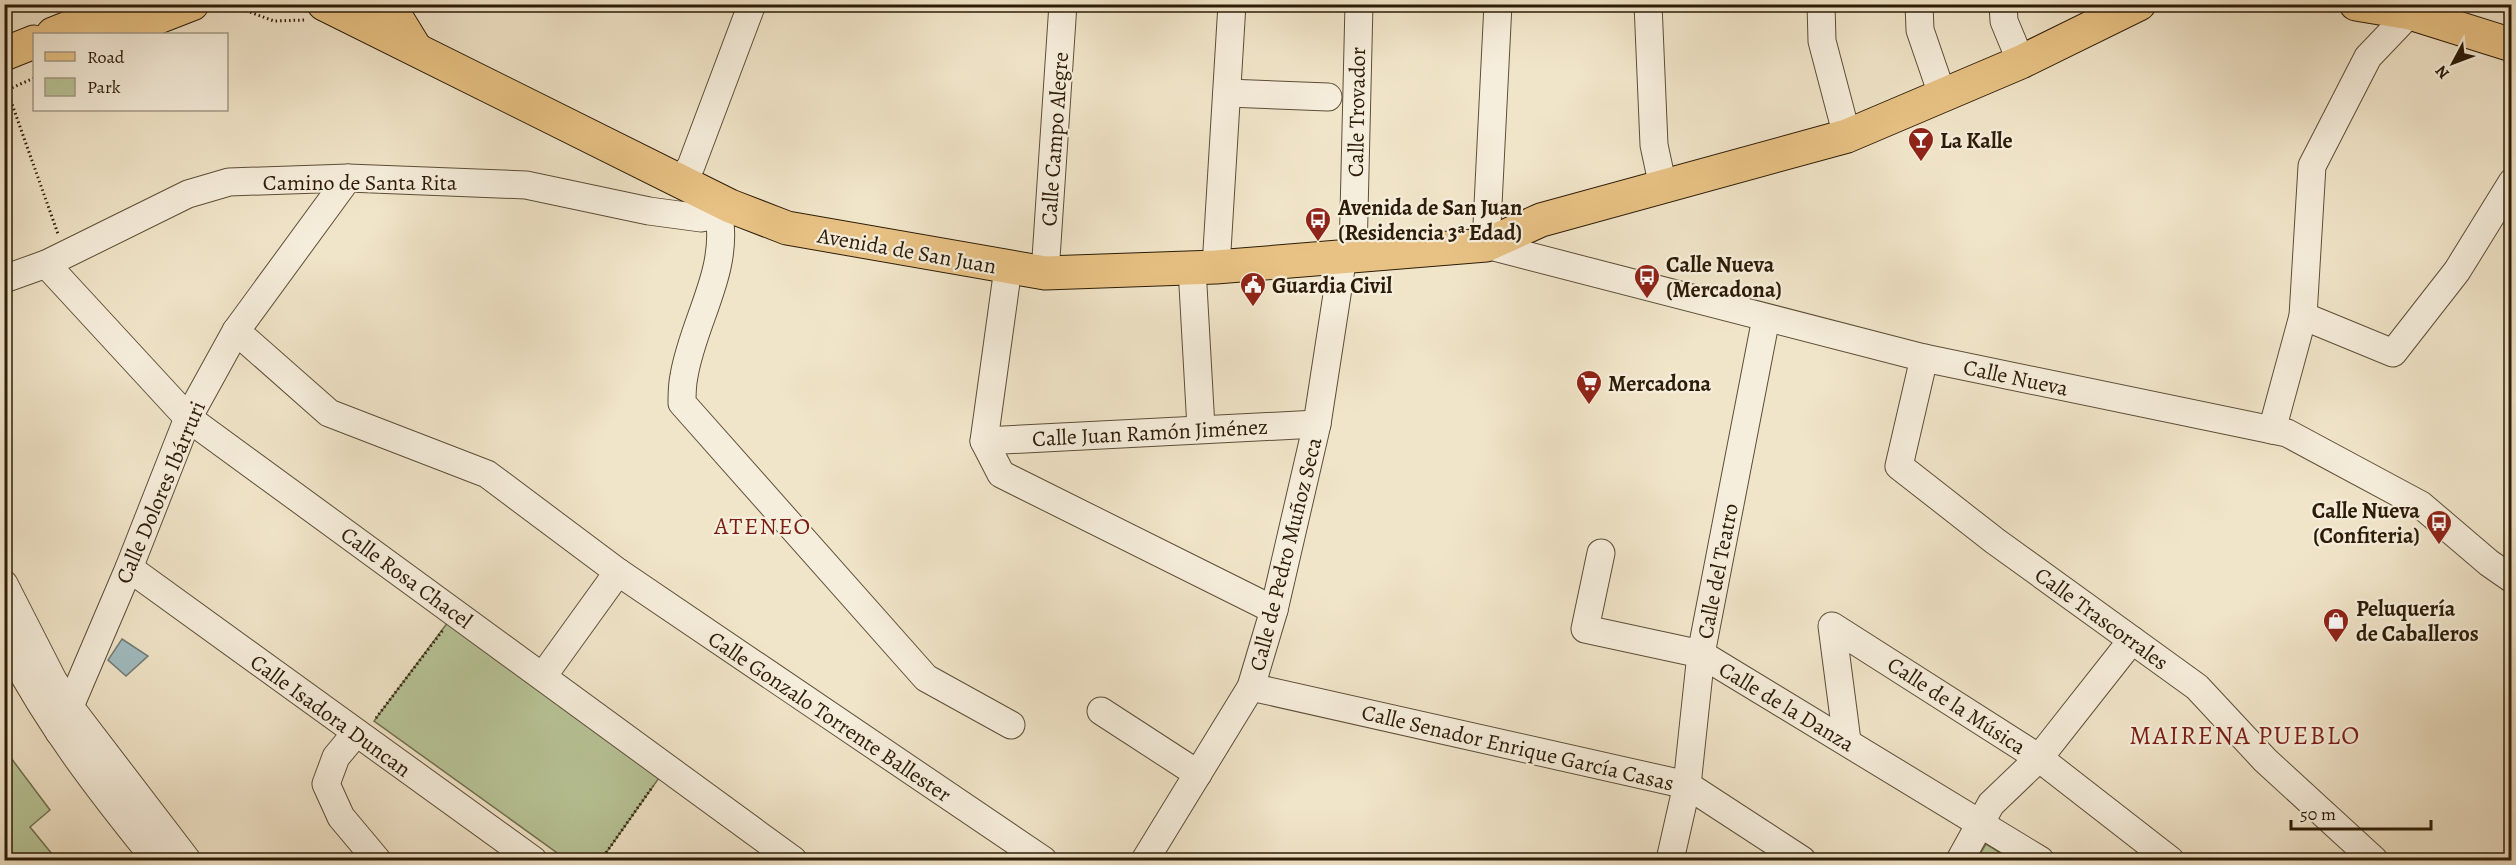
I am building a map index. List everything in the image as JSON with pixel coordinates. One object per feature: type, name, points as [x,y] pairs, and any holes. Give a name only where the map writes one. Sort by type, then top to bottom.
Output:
[{"type":"main road","points":[[56,33],[128,4]]},
{"type":"main road","name":"Avenida de San Juan","points":[[380,16],[416,50],[672,177],[724,211],[787,228],[1045,273],[1204,268],[1486,245],[1541,220],[1847,136],[2021,62],[2139,4]]},
{"type":"main road","points":[[2356,4],[2410,13],[2511,45]]},
{"type":"main road","points":[[118,33],[198,5]]},
{"type":"main road","points":[[315,12],[380,16]]},
{"type":"main road","points":[[4,54],[33,42]]},
{"type":"main road","points":[[4,75],[33,64]]},
{"type":"street","points":[[649,211],[666,199],[672,177],[691,166],[752,4]]},
{"type":"street","name":"Calle Campo Alegre","points":[[1045,273],[1063,4]]},
{"type":"street","points":[[1201,428],[1204,268],[1227,93],[1232,4]]},
{"type":"street","name":"Calle Trovador","points":[[1348,256],[1359,4]]},
{"type":"street","points":[[1486,245],[1498,4]]},
{"type":"street","points":[[1648,4],[1654,145],[1663,187]]},
{"type":"street","points":[[1821,4],[1822,41],[1847,136]]},
{"type":"street","points":[[1919,4],[1920,30],[1943,97]]},
{"type":"street","points":[[2003,4],[2004,21],[2021,62]]},
{"type":"street","points":[[2272,430],[2303,316],[2312,166],[2368,57],[2410,13]]},
{"type":"street","points":[[1227,93],[1328,97]]},
{"type":"street","name":"Camino de Santa Rita","points":[[4,279],[56,259],[188,194],[229,182],[348,178],[526,185],[649,211],[701,218],[724,211]]},
{"type":"street","name":"Calle Dolores Ibárruri","points":[[59,732],[129,568],[188,418],[236,331],[348,178]]},
{"type":"street","points":[[2303,316],[2393,353],[2457,271],[2511,182]]},
{"type":"street","points":[[724,211],[718,266],[684,375],[682,403],[926,678],[1011,726]]},
{"type":"street","points":[[1526,227],[1534,242],[1535,258]]},
{"type":"street","name":"Calle Nueva","points":[[1486,245],[1924,357],[2287,434],[2421,505],[2511,579]]},
{"type":"street","name":"Calle de Pedro Muñoz Seca","points":[[1145,861],[1251,687],[1274,610],[1317,424],[1348,256]]},
{"type":"street","name":"Calle Rosa Chacel","points":[[56,259],[188,418],[793,861]]},
{"type":"street","points":[[1008,268],[984,441],[1001,474],[1274,610]]},
{"type":"street","name":"Calle del Teatro","points":[[1670,861],[1687,785],[1701,654],[1766,318]]},
{"type":"street","name":"Calle Gonzalo Torrente Ballester","points":[[236,331],[329,413],[487,474],[618,572],[1042,861]]},
{"type":"street","name":"Calle Trascorrales","points":[[1924,357],[1899,466],[1995,541],[2197,687],[2265,760],[2374,861]]},
{"type":"street","name":"Calle Juan Ramón Jiménez","points":[[984,441],[1201,428],[1317,424]]},
{"type":"street","name":"Calle de la Danza","points":[[1601,554],[1585,629],[1701,654],[1847,741],[2040,861]]},
{"type":"street","name":"Calle Isadora Duncan","points":[[129,568],[533,861]]},
{"type":"street","points":[[543,676],[618,572]]},
{"type":"street","points":[[4,584],[53,680],[70,707],[187,861]]},
{"type":"street","name":"Calle de la Música","points":[[1847,741],[1832,626],[2039,758],[2170,861]]},
{"type":"street","points":[[4,638],[59,732],[156,861]]},
{"type":"street","points":[[1960,861],[1991,804],[2039,758],[2132,640]]},
{"type":"street","name":"Calle Senador Enrique García Casas","points":[[1251,687],[1687,785],[1802,861]]},
{"type":"street","points":[[1101,711],[1198,774]]},
{"type":"street","points":[[356,733],[336,757],[326,784],[341,817],[377,861]]},
{"type":"path","points":[[198,5],[239,8],[274,21],[315,12]]},
{"type":"path","points":[[33,78],[8,90],[56,259]]},
{"type":"path","points":[[356,733],[374,721],[454,611]]},
{"type":"path","points":[[601,861],[667,767]]},
{"type":"green space","points":[[448,622],[659,778],[601,860],[567,860],[374,721]]},
{"type":"green space","points":[[11,758],[50,810],[30,827],[57,860],[5,860],[5,761]]},
{"type":"green space","points":[[1986,844],[2012,860],[1976,860]]},
{"type":"water","points":[[122,639],[148,656],[126,676],[108,660]]},
{"type":"place","name":"La Kalle","points":[[1921,163]]},
{"type":"place","name":"Avenida de San Juan (Residencia 3ª Edad)","points":[[1318,243]]},
{"type":"place","name":"Calle Nueva (Mercadona)","points":[[1647,300]]},
{"type":"place","name":"Guardia Civil","points":[[1253,308]]},
{"type":"place","name":"Mercadona","points":[[1589,406]]},
{"type":"place","name":"Calle Nueva (Confiteria)","points":[[2439,546]]},
{"type":"place","name":"Peluquería de Caballeros","points":[[2336,644]]},
{"type":"district","name":"ATENEO","points":[[763,526]]},
{"type":"district","name":"MAIRENA PUEBLO","points":[[2245,735]]}]
